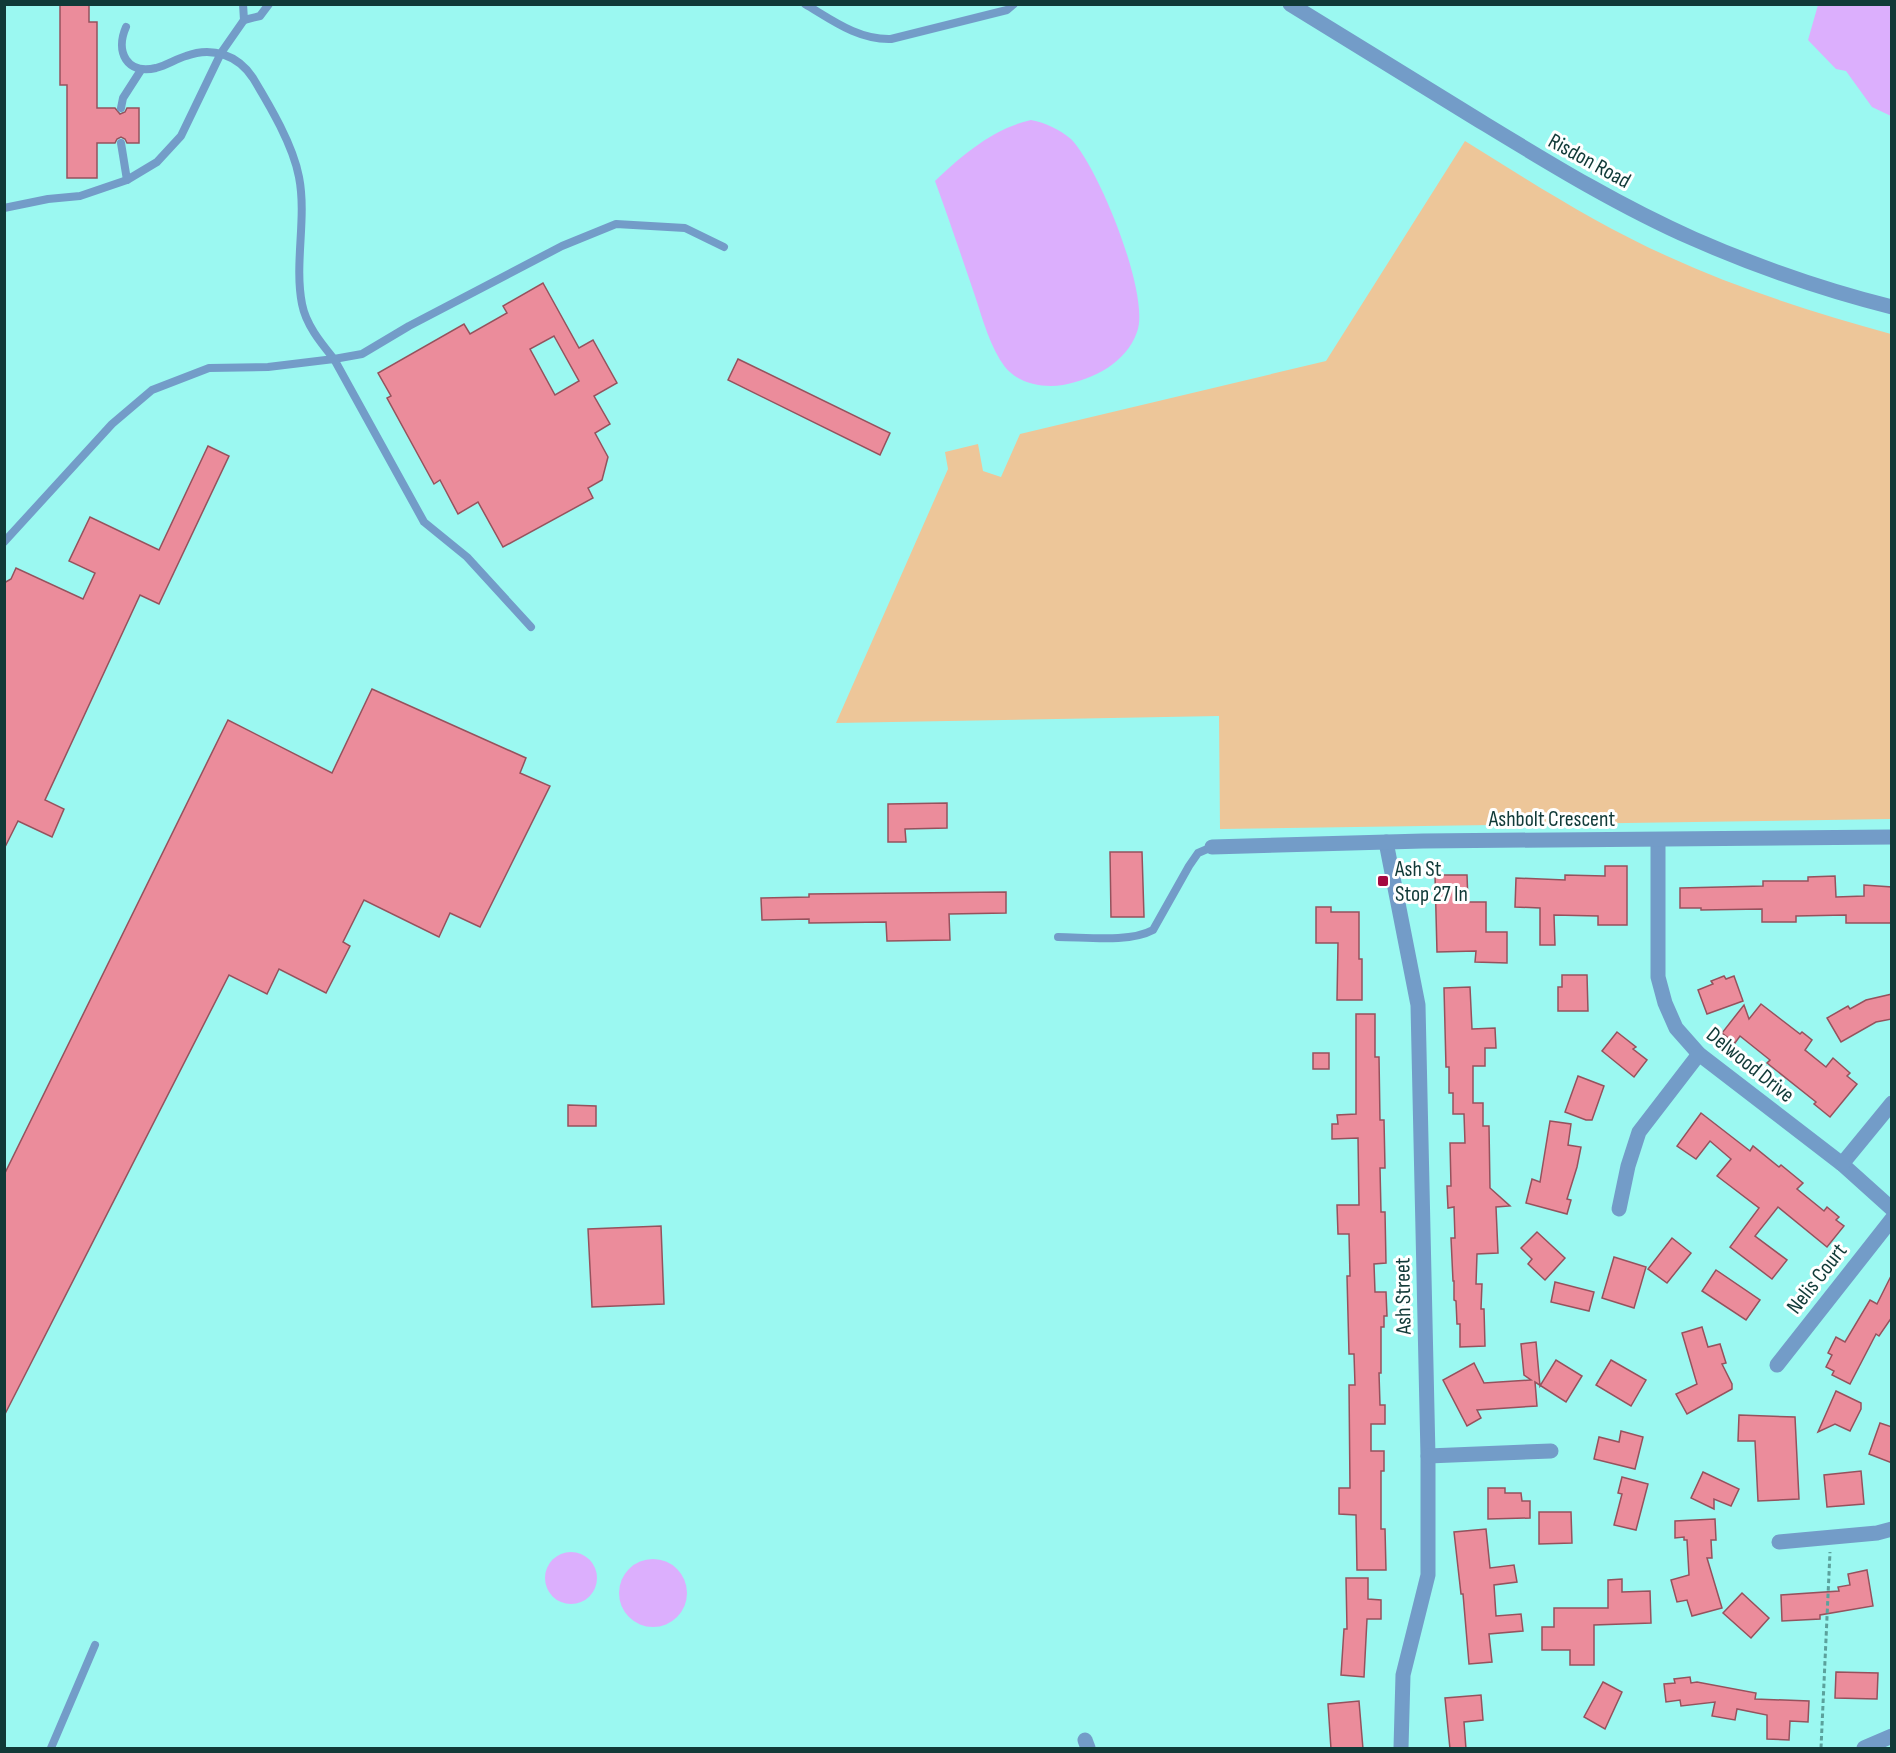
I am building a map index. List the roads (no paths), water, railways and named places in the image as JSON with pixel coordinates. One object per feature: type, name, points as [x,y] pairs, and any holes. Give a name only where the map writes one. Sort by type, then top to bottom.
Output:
[{"type":"street","name":"Risdon Road","points":[[1290,4],[1550,165],[1646,215],[1748,261],[1805,282],[1892,307]]},
{"type":"street","name":"Ashbolt Crescent","points":[[1212,847],[1386,842],[1892,837]]},
{"type":"street","name":"Delwood Drive","points":[[1658,840],[1658,977],[1665,1003],[1676,1028],[1699,1054],[1842,1164],[1892,1209]]},
{"type":"street","name":"Ash Street","points":[[1386,842],[1418,1005],[1428,1456],[1428,1575],[1403,1675],[1401,1749]]},
{"type":"street","points":[[1619,1209],[1628,1166],[1639,1132],[1699,1054]]},
{"type":"street","points":[[1842,1164],[1892,1103]]},
{"type":"street","name":"Nelis Court","points":[[1777,1365],[1892,1219]]},
{"type":"street","points":[[1428,1456],[1551,1451]]},
{"type":"street","points":[[1779,1542],[1877,1533],[1892,1528]]},
{"type":"street","points":[[1864,1749],[1892,1736]]},
{"type":"lane","points":[[4,208],[48,199],[80,196],[127,180],[157,162],[181,136],[221,53],[244,20],[243,4]]},
{"type":"lane","points":[[244,20],[260,16],[268,4]]},
{"type":"lane","points":[[804,4],[861,36],[876,40],[891,39],[1007,10],[1014,4]]},
{"type":"lane","points":[[126,27],[122,39],[124,55],[130,64],[141,70],[157,68],[200,52],[221,53],[245,66],[291,149],[299,177],[302,305],[313,330],[334,359],[424,522],[467,557],[531,627]]},
{"type":"lane","points":[[121,108],[123,98],[141,70]]},
{"type":"lane","points":[[120,143],[127,180]]},
{"type":"lane","points":[[4,542],[112,424],[152,390],[209,368],[268,367],[362,354],[409,326],[562,246],[616,224],[685,228],[724,247]]},
{"type":"lane","points":[[1058,937],[1143,936],[1153,930],[1198,853],[1212,847]]},
{"type":"lane","points":[[51,1749],[95,1645]]},
{"type":"place","name":"Ash St Stop 27 In","points":[[1383,881]]}]
